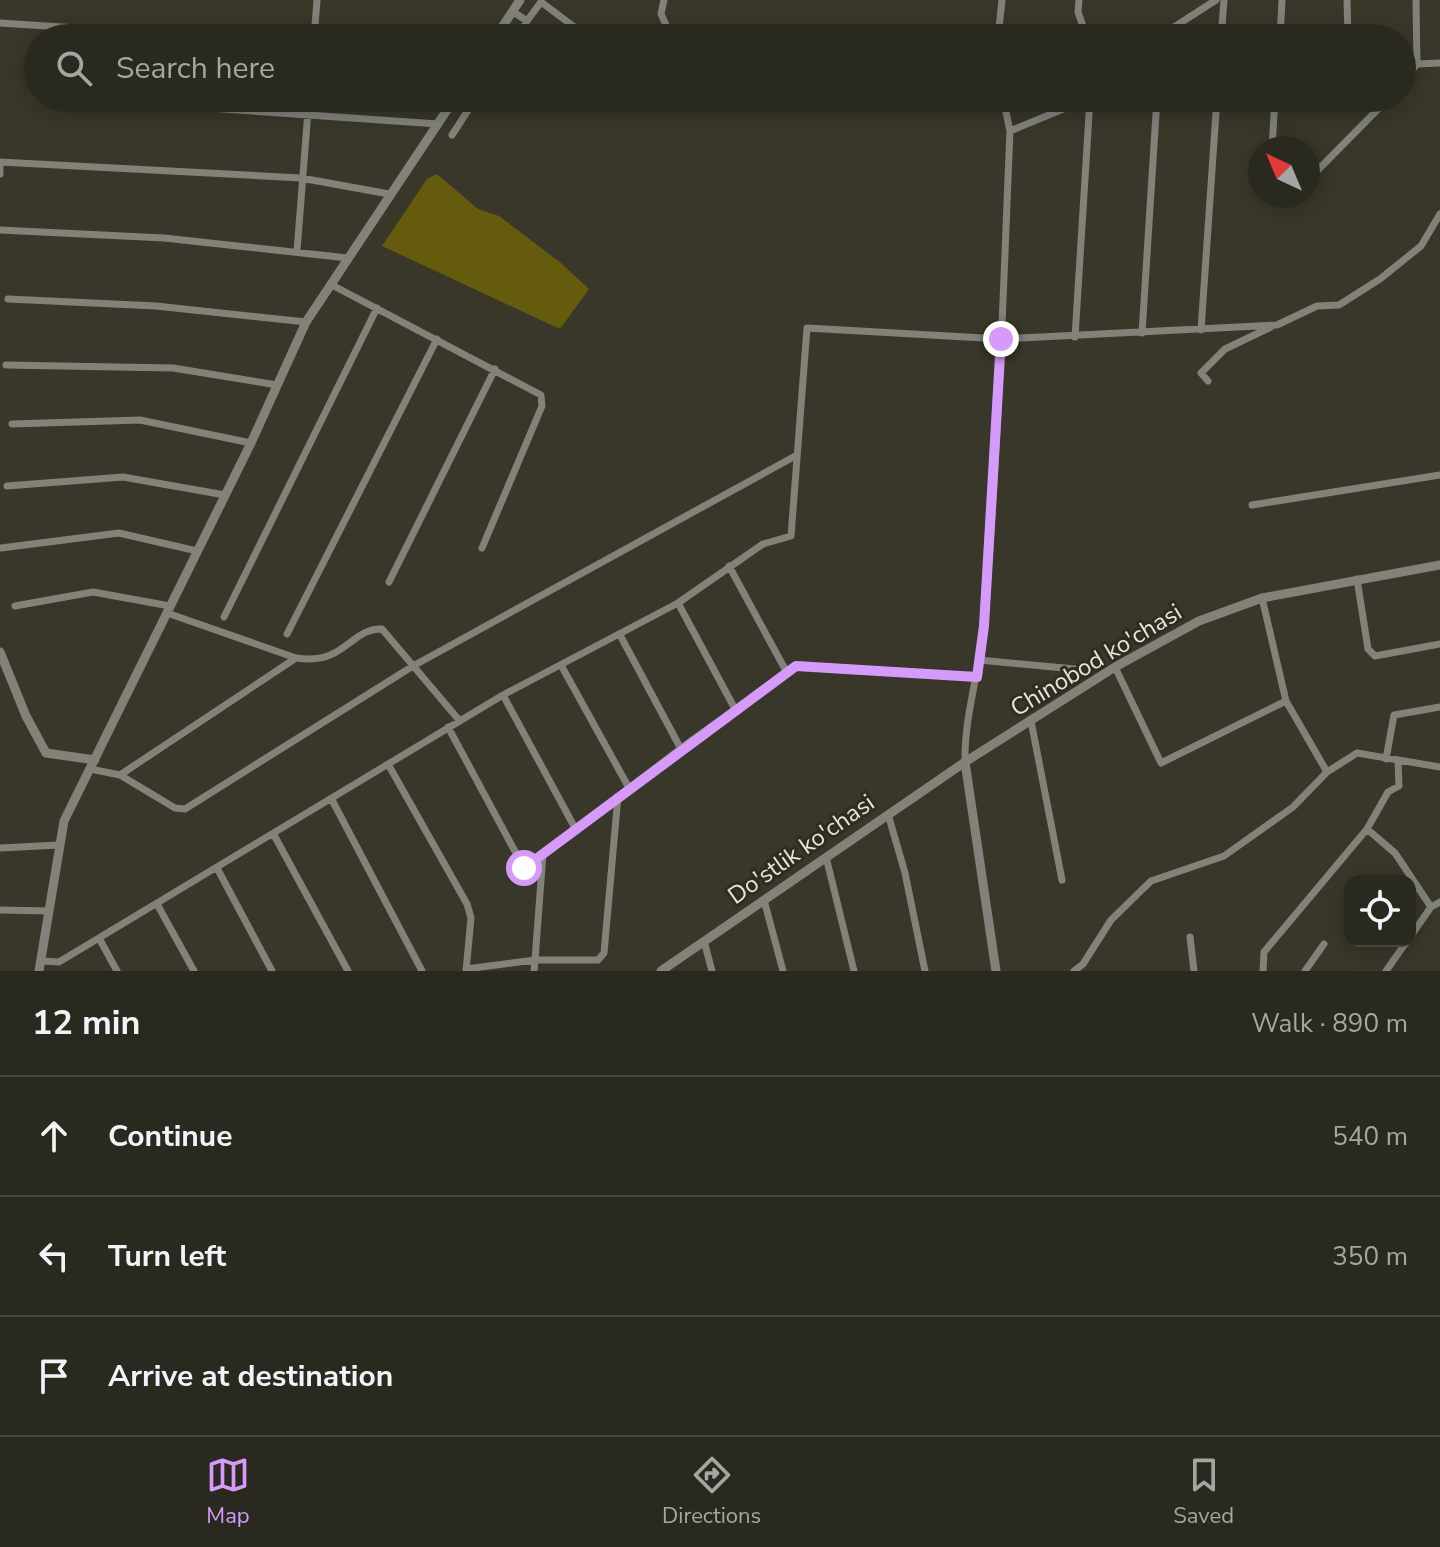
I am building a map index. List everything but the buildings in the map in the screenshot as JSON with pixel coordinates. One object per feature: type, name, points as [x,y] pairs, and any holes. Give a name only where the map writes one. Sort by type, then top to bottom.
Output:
[{"type":"street","points":[[315,24],[317,0]]},
{"type":"street","points":[[504,24],[520,0]]},
{"type":"street","points":[[664,0],[661,14],[666,24]]},
{"type":"street","points":[[999,24],[1002,0]]},
{"type":"street","points":[[1079,0],[1078,12],[1082,24]]},
{"type":"street","points":[[1180,24],[1216,0]]},
{"type":"street","points":[[1222,24],[1224,0]]},
{"type":"street","points":[[1281,24],[1282,0]]},
{"type":"street","points":[[1347,0],[1348,24]]},
{"type":"street","points":[[1416,0],[1417,64],[1440,63]]},
{"type":"street","points":[[525,24],[541,2],[570,24]]},
{"type":"street","points":[[512,11],[527,21]]},
{"type":"street","points":[[0,23],[24,25]]},
{"type":"street","points":[[297,251],[307,112],[438,124]]},
{"type":"street","points":[[446,112],[306,322],[251,443],[64,821],[40,966],[59,962],[332,800],[459,720],[678,603],[763,544],[793,533],[807,328],[1001,339],[1277,325]]},
{"type":"street","points":[[452,135],[467,112]]},
{"type":"street","points":[[996,971],[965,762],[965,736],[979,660],[1001,339],[1010,131],[1006,112]]},
{"type":"street","points":[[1010,131],[1056,112]]},
{"type":"street","points":[[1075,337],[1089,112]]},
{"type":"street","points":[[1142,333],[1156,112]]},
{"type":"street","points":[[1201,330],[1216,112]]},
{"type":"street","points":[[1273,136],[1274,112]]},
{"type":"street","points":[[1320,167],[1373,112]]},
{"type":"street","points":[[0,174],[0,162],[301,178],[389,194]]},
{"type":"street","points":[[1208,381],[1201,373],[1225,349],[1317,306],[1339,305],[1380,279],[1421,246],[1440,214]]},
{"type":"street","points":[[0,230],[164,238],[348,258]]},
{"type":"street","points":[[330,284],[537,390],[541,395],[542,406],[482,548]]},
{"type":"street","points":[[8,299],[156,306],[306,322]]},
{"type":"street","points":[[224,617],[377,308]]},
{"type":"street","points":[[287,634],[437,339]]},
{"type":"street","points":[[6,365],[173,368],[277,385]]},
{"type":"street","points":[[389,582],[495,369]]},
{"type":"street","points":[[12,424],[140,420],[251,443]]},
{"type":"street","points":[[0,652],[26,716],[46,753],[120,775],[175,808],[185,809],[413,666],[797,455]]},
{"type":"street","points":[[1252,505],[1440,475]]},
{"type":"street","points":[[7,486],[123,477],[225,495]]},
{"type":"street","points":[[1,548],[119,533],[197,551]]},
{"type":"street","name":"Chinobod ko'chasi","points":[[965,762],[1115,667],[1199,621],[1262,598],[1440,565]]},
{"type":"street","points":[[729,566],[786,671]]},
{"type":"street","points":[[1357,579],[1368,649],[1375,656],[1440,644]]},
{"type":"street","points":[[15,606],[93,592],[168,610],[296,658],[317,661],[335,655],[373,629],[382,629],[459,720]]},
{"type":"street","points":[[1262,598],[1286,701],[1327,772]]},
{"type":"street","points":[[678,603],[735,709]]},
{"type":"street","points":[[620,635],[681,749]]},
{"type":"street","points":[[120,775],[296,658]]},
{"type":"street","points":[[979,660],[1075,669]]},
{"type":"street","points":[[561,665],[629,788]]},
{"type":"street","points":[[448,727],[522,867],[527,867],[786,671],[807,665],[977,677]]},
{"type":"street","points":[[1115,667],[1161,763],[1286,701]]},
{"type":"street","points":[[503,695],[575,828]]},
{"type":"street","points":[[1386,759],[1394,715],[1440,707]]},
{"type":"street","points":[[1031,721],[1062,880]]},
{"type":"street","points":[[1074,971],[1083,964],[1111,920],[1151,881],[1224,856],[1293,807],[1327,772],[1357,753],[1440,767]]},
{"type":"street","name":"Do'stlik ko'chasi","points":[[661,971],[965,762]]},
{"type":"street","points":[[1263,971],[1264,952],[1367,829],[1388,792],[1399,786],[1398,762]]},
{"type":"street","points":[[388,764],[467,904],[471,918],[466,970],[535,960],[602,957],[618,796]]},
{"type":"street","points":[[332,800],[422,971]]},
{"type":"street","points":[[887,813],[905,873],[925,971]]},
{"type":"street","points":[[1367,829],[1395,853],[1407,875]]},
{"type":"street","points":[[274,835],[348,971]]},
{"type":"street","points":[[0,848],[59,845]]},
{"type":"street","points":[[534,971],[543,854]]},
{"type":"street","points":[[826,857],[854,971]]},
{"type":"street","points":[[217,868],[272,971]]},
{"type":"street","points":[[1416,885],[1436,906],[1416,930]]},
{"type":"street","points":[[764,900],[783,971]]},
{"type":"street","points":[[157,904],[194,971]]},
{"type":"street","points":[[0,910],[48,911]]},
{"type":"street","points":[[1190,937],[1194,971]]},
{"type":"street","points":[[99,938],[117,971]]},
{"type":"street","points":[[704,941],[712,971]]},
{"type":"street","points":[[1305,971],[1324,944]]},
{"type":"street","points":[[1386,971],[1402,947]]},
{"type":"shaded area","points":[[437,174],[478,209],[499,216],[561,263],[589,289],[560,329],[382,246],[427,179]]},
{"type":"route","points":[[524,868],[692,740],[796,666],[977,677],[984,626],[1001,339]]}]
